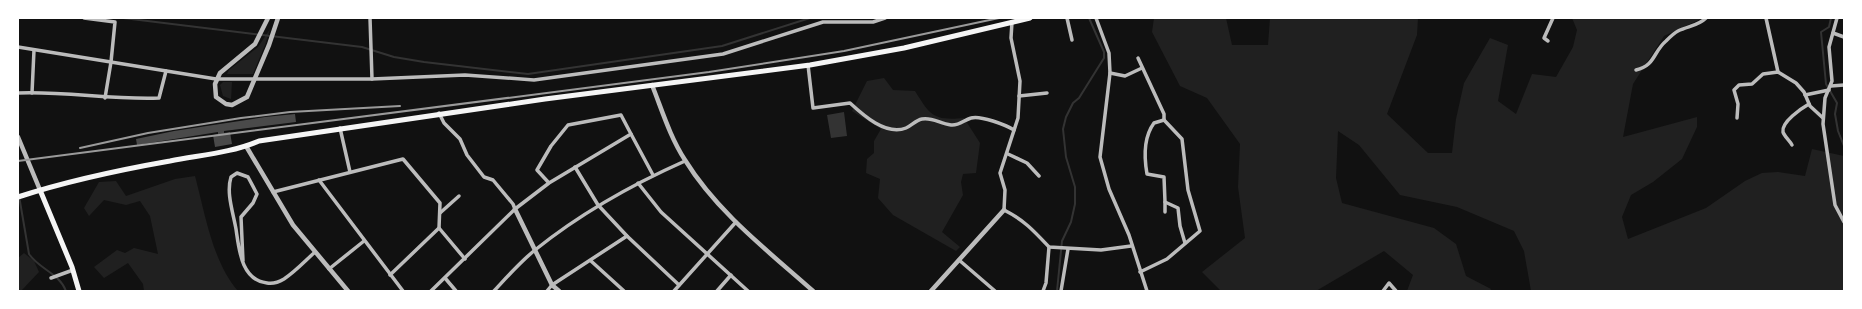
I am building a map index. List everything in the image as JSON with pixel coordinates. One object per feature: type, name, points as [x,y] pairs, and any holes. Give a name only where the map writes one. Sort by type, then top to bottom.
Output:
[{"type":"main road","points":[[18,197],[40,190],[143,166],[246,146],[259,141],[439,113],[808,65],[904,48],[1030,18]]},
{"type":"main road","points":[[40,190],[73,270],[79,291]]},
{"type":"street","points":[[84,18],[115,22],[111,62],[104,98]]},
{"type":"street","points":[[268,18],[255,44],[220,73],[216,79],[216,97],[226,104],[232,105],[247,97],[278,18]]},
{"type":"street","points":[[370,18],[372,79]]},
{"type":"street","points":[[18,47],[216,79],[372,79],[465,75],[534,80],[723,54],[823,22],[873,22],[885,18]]},
{"type":"street","points":[[1068,18],[1072,40]]},
{"type":"street","points":[[1096,18],[1109,52],[1110,73],[1100,157],[1109,189],[1129,235],[1131,246],[1146,291]]},
{"type":"street","points":[[1548,41],[1544,38],[1553,18]]},
{"type":"street","points":[[1636,70],[1645,68],[1649,65],[1664,42],[1678,31],[1701,23],[1706,18]]},
{"type":"street","points":[[1766,18],[1778,72]]},
{"type":"street","points":[[1837,18],[1829,47],[1829,59],[1832,73],[1823,118],[1835,205],[1844,222]]},
{"type":"street","points":[[931,291],[1004,210],[1005,190],[1000,173],[1008,154],[1018,118],[1020,81],[1011,38],[1012,22]]},
{"type":"street","points":[[1833,33],[1844,37]]},
{"type":"street","points":[[32,93],[34,50]]},
{"type":"street","points":[[1138,58],[1164,114],[1164,120],[1182,139],[1188,190],[1200,232],[1167,259],[1140,272]]},
{"type":"street","points":[[808,65],[813,108],[850,103],[865,116],[881,126],[900,129],[920,119],[932,119],[951,125],[957,125],[970,118],[976,117],[1008,126],[1014,130]]},
{"type":"street","points":[[1110,73],[1125,76],[1142,68]]},
{"type":"street","points":[[18,93],[61,93],[104,98],[159,98],[166,71]]},
{"type":"street","points":[[1737,118],[1738,104],[1734,90],[1739,85],[1752,84],[1763,74],[1778,72],[1796,83],[1805,95],[1809,104],[1823,118]]},
{"type":"street","points":[[652,85],[675,142],[685,161],[709,192],[736,222],[813,291]]},
{"type":"street","points":[[1805,95],[1844,85]]},
{"type":"street","points":[[1019,96],[1047,93]]},
{"type":"street","points":[[1792,145],[1783,133],[1783,128],[1794,114],[1809,104]]},
{"type":"street","points":[[439,113],[444,123],[460,139],[467,155],[484,177],[493,180],[513,204],[552,285],[559,291]]},
{"type":"street","points":[[549,183],[537,170],[551,146],[568,125],[621,115],[653,175]]},
{"type":"street","points":[[1164,120],[1154,123],[1145,140],[1145,164],[1147,174],[1164,177],[1165,212]]},
{"type":"street","points":[[339,128],[350,172]]},
{"type":"street","points":[[431,291],[515,209],[549,183],[631,134]]},
{"type":"street","points":[[18,137],[40,190]]},
{"type":"street","points":[[246,146],[293,225],[348,291]]},
{"type":"street","points":[[1008,154],[1027,163],[1039,176]]},
{"type":"street","points":[[273,192],[403,159],[440,204],[439,228],[390,275]]},
{"type":"street","points":[[494,291],[534,250],[598,205],[653,175],[685,161]]},
{"type":"street","points":[[575,167],[598,205],[627,236],[679,285]]},
{"type":"street","points":[[243,261],[241,217],[253,203],[257,194],[248,177],[237,173],[231,177],[228,185],[243,261],[248,272],[256,280],[276,283],[284,279],[314,252]]},
{"type":"street","points":[[319,180],[403,291]]},
{"type":"street","points":[[638,183],[661,212],[748,291]]},
{"type":"street","points":[[440,213],[459,196]]},
{"type":"street","points":[[1165,202],[1178,208],[1180,226],[1185,243]]},
{"type":"street","points":[[1004,210],[1024,221],[1048,247],[1101,250],[1131,246]]},
{"type":"street","points":[[674,291],[736,222]]},
{"type":"street","points":[[439,228],[465,259]]},
{"type":"street","points":[[547,291],[552,285],[591,261],[627,236]]},
{"type":"street","points":[[329,269],[364,241]]},
{"type":"street","points":[[1043,291],[1046,283],[1048,247]]},
{"type":"street","points":[[1061,291],[1068,249]]},
{"type":"street","points":[[959,260],[995,291]]},
{"type":"street","points":[[591,261],[624,291]]},
{"type":"street","points":[[51,278],[73,270]]},
{"type":"street","points":[[717,291],[731,275]]},
{"type":"street","points":[[445,278],[456,291]]},
{"type":"street","points":[[1383,291],[1389,283],[1396,291]]},
{"type":"shaded area","points":[[1154,18],[1226,18],[1232,45],[1268,45],[1270,18],[1418,18],[1417,35],[1387,114],[1428,153],[1452,153],[1456,119],[1464,83],[1490,38],[1508,45],[1498,101],[1516,114],[1532,74],[1556,77],[1573,47],[1577,30],[1572,18],[1703,18],[1664,36],[1633,84],[1623,137],[1697,117],[1697,127],[1682,159],[1653,182],[1631,195],[1622,217],[1628,239],[1706,208],[1745,181],[1762,173],[1778,172],[1805,176],[1812,149],[1844,156],[1844,291],[1531,291],[1524,251],[1514,231],[1457,207],[1400,195],[1359,145],[1338,131],[1336,178],[1342,203],[1434,228],[1456,244],[1466,276],[1491,289],[1490,291],[1407,291],[1413,275],[1384,251],[1316,291],[1221,291],[1202,272],[1245,238],[1238,187],[1240,144],[1207,98],[1180,86],[1152,32]]},
{"type":"shaded area","points":[[270,29],[253,74],[227,74],[229,70],[258,47]]},
{"type":"shaded area","points":[[884,78],[893,90],[915,91],[925,106],[934,115],[954,119],[964,118],[980,143],[976,173],[963,174],[961,182],[963,195],[942,232],[960,247],[956,251],[893,215],[878,198],[880,179],[866,173],[867,159],[874,153],[874,141],[881,129],[852,111],[867,81]]},
{"type":"shaded area","points":[[223,82],[232,82],[231,99],[223,96],[220,85]]},
{"type":"shaded area","points":[[844,112],[847,136],[831,138],[827,115]]},
{"type":"shaded area","points":[[195,176],[210,236],[222,266],[238,291],[144,291],[143,284],[128,263],[104,278],[94,267],[117,250],[125,253],[134,248],[158,254],[150,216],[140,201],[126,205],[104,200],[89,216],[84,208],[99,182],[116,181],[126,196],[175,179]]},
{"type":"shaded area","points":[[24,253],[34,261],[39,272],[21,291],[18,291],[18,258]]},
{"type":"building","points":[[295,114],[296,122],[224,131],[224,133],[230,132],[232,144],[215,147],[213,135],[218,134],[218,132],[137,145],[136,139],[174,131],[265,117]]},
{"type":"waterway","points":[[123,18],[362,47],[394,57],[424,62],[528,74],[722,46],[810,18]]},
{"type":"waterway","points":[[1057,291],[1062,241],[1071,222],[1075,204],[1075,187],[1066,157],[1063,129],[1066,117],[1073,103],[1079,98],[1104,58],[1104,52],[1089,18]]},
{"type":"waterway","points":[[1831,18],[1829,27],[1821,32],[1826,84],[1837,103],[1835,114],[1838,131],[1844,146]]},
{"type":"waterway","points":[[18,190],[29,254],[38,264],[54,275],[66,291]]},
{"type":"railway","points":[[18,161],[709,72],[844,51],[999,18]]},
{"type":"railway","points":[[80,148],[148,133],[241,118],[290,112],[400,106]]}]
